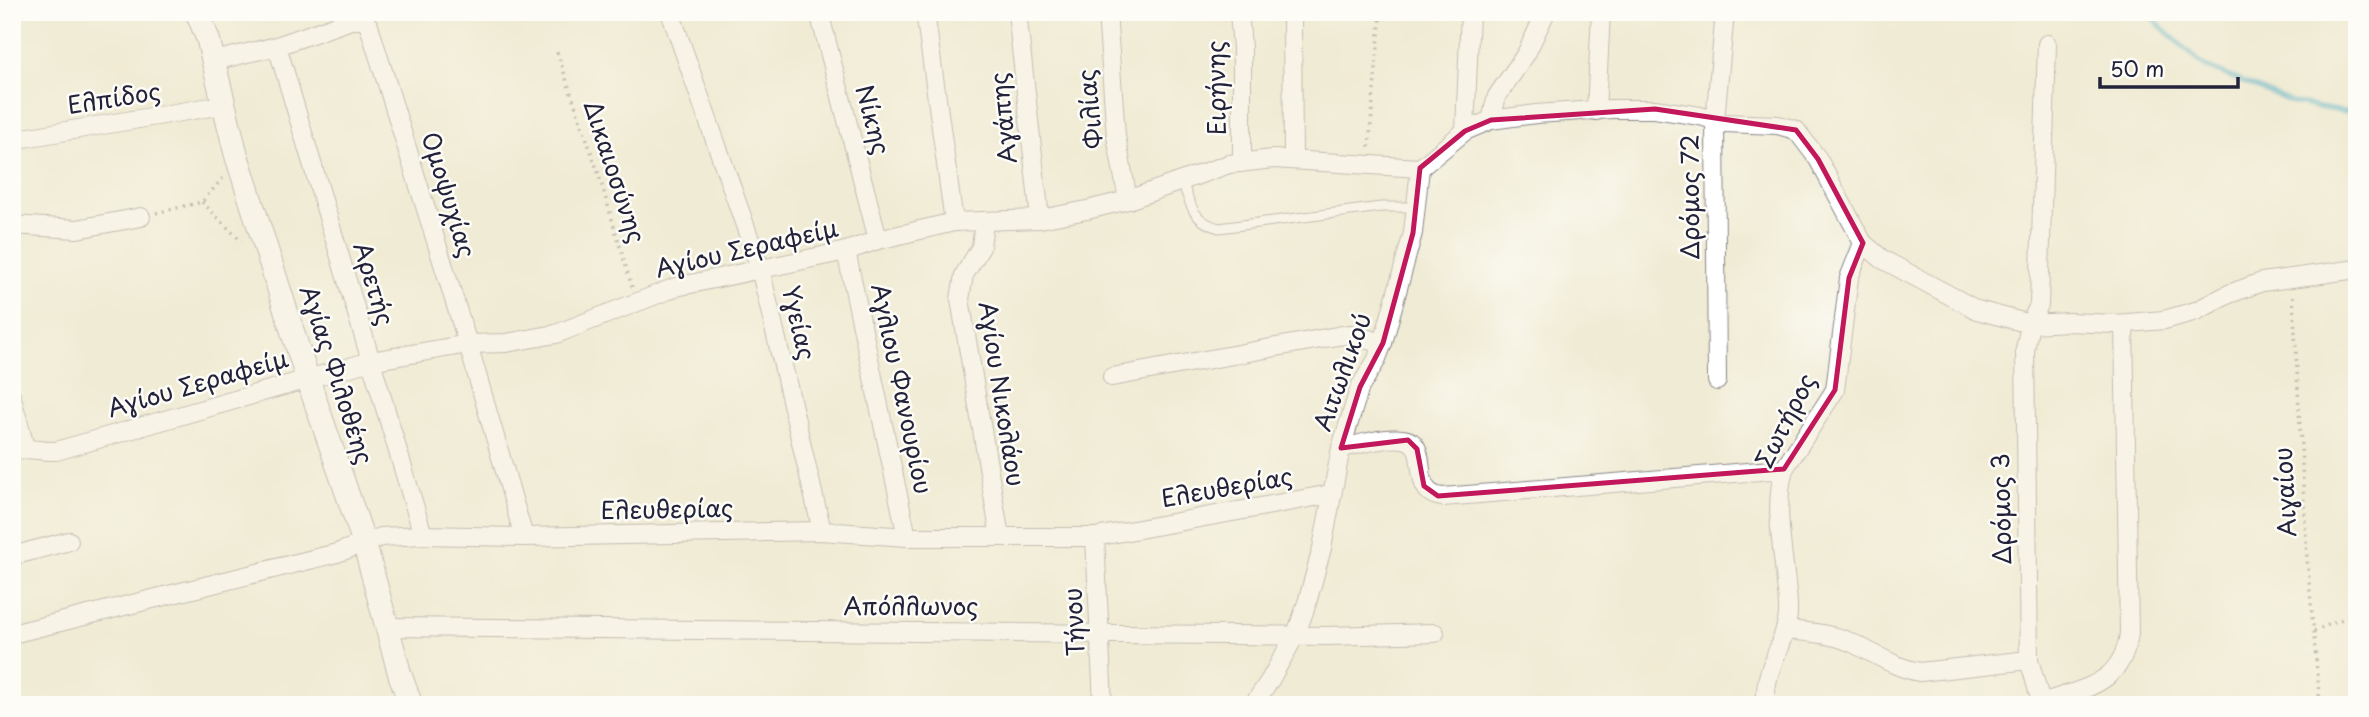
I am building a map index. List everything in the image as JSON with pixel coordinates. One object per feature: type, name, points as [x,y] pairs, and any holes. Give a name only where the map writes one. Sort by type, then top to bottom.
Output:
[{"type":"street","name":"Αγίας Φιλοθέης","points":[[197,12],[208,38],[236,154],[307,377],[364,542],[411,705]]},
{"type":"street","name":"Υγείας","points":[[670,12],[760,268],[822,531]]},
{"type":"street","name":"Νίκης","points":[[819,12],[878,240]]},
{"type":"street","points":[[925,12],[954,222]]},
{"type":"street","name":"Αγάπης","points":[[1017,12],[1040,219]]},
{"type":"street","name":"Φιλίας","points":[[1107,12],[1116,136],[1128,200]]},
{"type":"street","name":"Ειρήνης","points":[[1239,12],[1242,48],[1242,163]]},
{"type":"street","points":[[1292,12],[1293,160]]},
{"type":"street","points":[[1465,131],[1470,12]]},
{"type":"street","points":[[1491,121],[1497,96],[1526,54],[1546,12]]},
{"type":"street","points":[[1595,111],[1601,12]]},
{"type":"street","name":"Δρόμος 72","points":[[1717,381],[1715,120],[1725,12]]},
{"type":"street","name":"Ομοψυχίας","points":[[214,61],[277,46],[351,20],[364,20],[369,26],[468,344],[524,537]]},
{"type":"street","name":"Δρόμος 3","points":[[2042,704],[2029,660],[2025,350],[2034,318],[2047,44]]},
{"type":"street","name":"Αρετής","points":[[277,46],[423,535]]},
{"type":"street","name":"Ελπίδος","points":[[12,140],[223,105]]},
{"type":"street","points":[[1420,168],[1465,131],[1491,121],[1536,114],[1655,109],[1700,116],[1723,123],[1778,125],[1796,130],[1818,159],[1863,243],[1882,259],[1977,310],[2034,318],[2124,324],[2164,320],[2196,310],[2262,282],[2357,269]]},
{"type":"street","name":"Αγίου Σεραφείμ","points":[[19,449],[56,451],[307,377],[371,361],[468,344],[506,343],[556,334],[676,287],[846,251],[878,240],[954,222],[1040,219],[1128,200],[1229,164],[1273,159],[1420,168]]},
{"type":"street","name":"Αιτωλικού","points":[[1253,705],[1296,634],[1322,548],[1341,447],[1360,387],[1376,361],[1383,343],[1413,233],[1420,168]]},
{"type":"street","points":[[12,225],[77,229],[141,217]]},
{"type":"street","name":"Αγίου Νικολάου","points":[[984,221],[981,247],[964,275],[960,299],[1000,537]]},
{"type":"street","name":"Σωτήρος","points":[[1766,705],[1765,687],[1768,675],[1788,618],[1779,495],[1784,469],[1835,390],[1849,278],[1863,243]]},
{"type":"street","name":"Αγλιου Φανουρίου","points":[[846,251],[907,537]]},
{"type":"street","points":[[2042,704],[2108,677],[2119,666],[2127,651],[2129,634],[2124,324]]},
{"type":"street","points":[[1112,377],[1350,334],[1383,343]]},
{"type":"street","points":[[12,398],[19,449]]},
{"type":"street","points":[[1341,447],[1396,438],[1408,440],[1417,449],[1424,486],[1432,494],[1443,497],[1784,469]]},
{"type":"street","name":"Ελευθερίας","points":[[12,634],[337,553],[380,537],[822,531],[907,537],[1095,537],[1331,494]]},
{"type":"street","name":"Τήνου","points":[[1095,537],[1103,705]]},
{"type":"street","points":[[12,556],[69,541]]},
{"type":"street","name":"Απόλλωνος","points":[[387,627],[1328,636],[1435,634]]},
{"type":"street","points":[[1785,630],[1832,636],[1905,670],[1920,672],[2029,660]]},
{"type":"lane","points":[[1182,181],[1197,217],[1201,222],[1219,228],[1381,207],[1417,207]]},
{"type":"path","points":[[1368,163],[1381,12]]},
{"type":"path","name":"Δικαιοσύνης","points":[[557,52],[598,172],[636,303]]},
{"type":"path","points":[[141,217],[202,202],[221,182],[236,154]]},
{"type":"path","points":[[202,202],[246,245]]},
{"type":"path","name":"Αιγαίου","points":[[2292,276],[2306,532],[2320,705]]},
{"type":"path","points":[[2314,631],[2357,613]]},
{"type":"highlighted area","points":[[1655,109],[1796,130],[1818,159],[1863,243],[1849,278],[1835,390],[1784,469],[1438,496],[1424,486],[1417,449],[1408,440],[1341,448],[1360,387],[1383,343],[1413,233],[1420,168],[1465,131],[1491,120]]},
{"type":"waterway","points":[[2145,12],[2204,66],[2294,103],[2344,112],[2357,109]]}]
